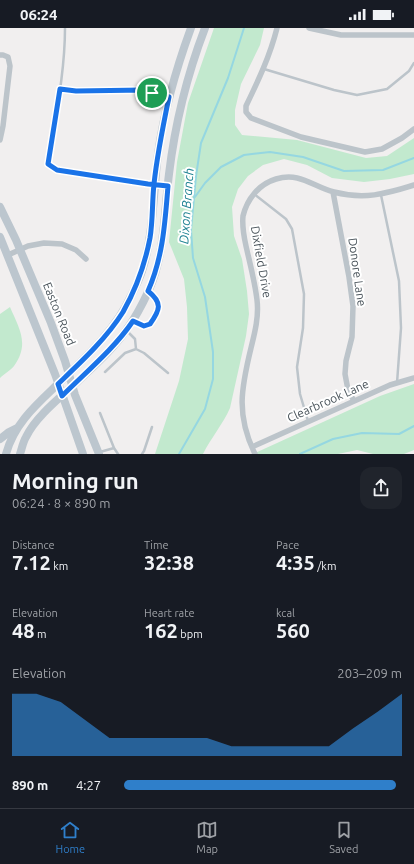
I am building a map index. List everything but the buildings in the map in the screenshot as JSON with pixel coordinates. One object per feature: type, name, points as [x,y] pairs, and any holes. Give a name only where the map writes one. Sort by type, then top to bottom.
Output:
[{"type":"main road","points":[[6,454],[17,428],[25,417],[97,345],[114,325],[126,305],[142,272],[150,238],[158,152],[169,97],[174,76],[191,28]]},
{"type":"main road","points":[[20,454],[26,436],[33,425],[103,356],[126,331],[133,321],[148,291],[160,258],[164,234],[168,186],[180,112],[192,67],[206,28]]},
{"type":"main road","name":"Easton Road","points":[[0,207],[20,249],[51,323],[98,453]]},
{"type":"main road","points":[[0,237],[58,384],[82,454]]},
{"type":"main road","points":[[0,439],[8,432],[17,428]]},
{"type":"street","points":[[277,28],[264,69],[246,106],[248,116],[274,128],[300,137],[365,152],[382,149],[402,138],[414,129]]},
{"type":"street","points":[[309,28],[341,35],[414,35]]},
{"type":"street","points":[[0,55],[3,54],[8,57],[10,66],[0,140]]},
{"type":"street","name":"Dixfield Drive","points":[[255,454],[245,427],[242,405],[244,382],[257,316],[257,301],[243,225],[243,217],[246,207],[254,194],[265,184],[276,179],[288,177],[304,179],[333,192],[349,195],[381,195],[414,185]]},
{"type":"street","name":"Donore Lane","points":[[333,192],[353,306],[352,337],[346,361],[345,374],[348,390],[354,401]]},
{"type":"street","points":[[8,256],[28,246],[44,243],[62,244],[76,250],[86,259]]},
{"type":"street","name":"Clearbrook Lane","points":[[252,447],[354,401],[397,383],[414,378]]},
{"type":"lane","points":[[65,28],[65,44],[60,89],[48,164],[57,170],[168,186]]},
{"type":"lane","points":[[264,69],[334,90],[357,94],[387,89],[409,71],[414,63]]},
{"type":"lane","points":[[60,89],[76,91],[144,90],[169,97]]},
{"type":"lane","points":[[254,194],[286,218],[292,229],[304,294],[303,328],[297,367],[300,394],[309,422]]},
{"type":"lane","points":[[381,195],[399,281],[400,328],[397,383]]},
{"type":"lane","points":[[133,321],[144,326],[150,324],[156,315],[159,307],[158,300],[148,291]]},
{"type":"lane","points":[[126,331],[135,339],[136,349]]},
{"type":"lane","points":[[105,372],[125,353],[136,349],[144,353],[168,373]]},
{"type":"lane","points":[[100,413],[114,448],[118,454]]},
{"type":"lane","points":[[142,454],[152,427]]},
{"type":"lane","points":[[98,453],[114,448]]},
{"type":"green space","points":[[214,28],[264,28],[260,45],[241,84],[235,110],[235,125],[242,135],[297,140],[366,158],[387,156],[414,138],[414,174],[364,182],[332,178],[307,165],[284,159],[263,165],[248,176],[238,189],[232,207],[234,236],[242,259],[249,314],[246,336],[230,408],[203,454],[155,454],[179,381],[188,339],[184,279],[169,242],[177,162],[188,103]]},
{"type":"green space","points":[[10,307],[17,322],[22,343],[19,358],[14,366],[0,378],[0,314]]},
{"type":"green space","points":[[414,384],[414,450],[404,454],[373,454],[357,450],[338,454],[253,454],[380,396]]},
{"type":"waterway","name":"Dixon Branch","points":[[179,454],[205,409],[213,379],[213,352],[205,297],[193,258],[191,230],[201,143],[228,78],[244,28]]},
{"type":"waterway","points":[[195,197],[205,183],[221,167],[244,155],[270,152],[303,157],[344,171],[383,170],[414,158]]},
{"type":"waterway","points":[[300,454],[333,439],[362,433],[399,434],[414,426]]},
{"type":"route","points":[[152,93],[144,90],[76,91],[60,89],[48,164],[57,170],[148,184],[154,184],[168,186],[164,234],[160,258],[148,291],[158,300],[159,307],[156,315],[150,324],[144,326],[133,321],[103,356],[62,396],[58,384],[97,345],[114,325],[123,312],[142,272],[150,238],[154,184],[158,152],[169,97],[152,93]]}]
